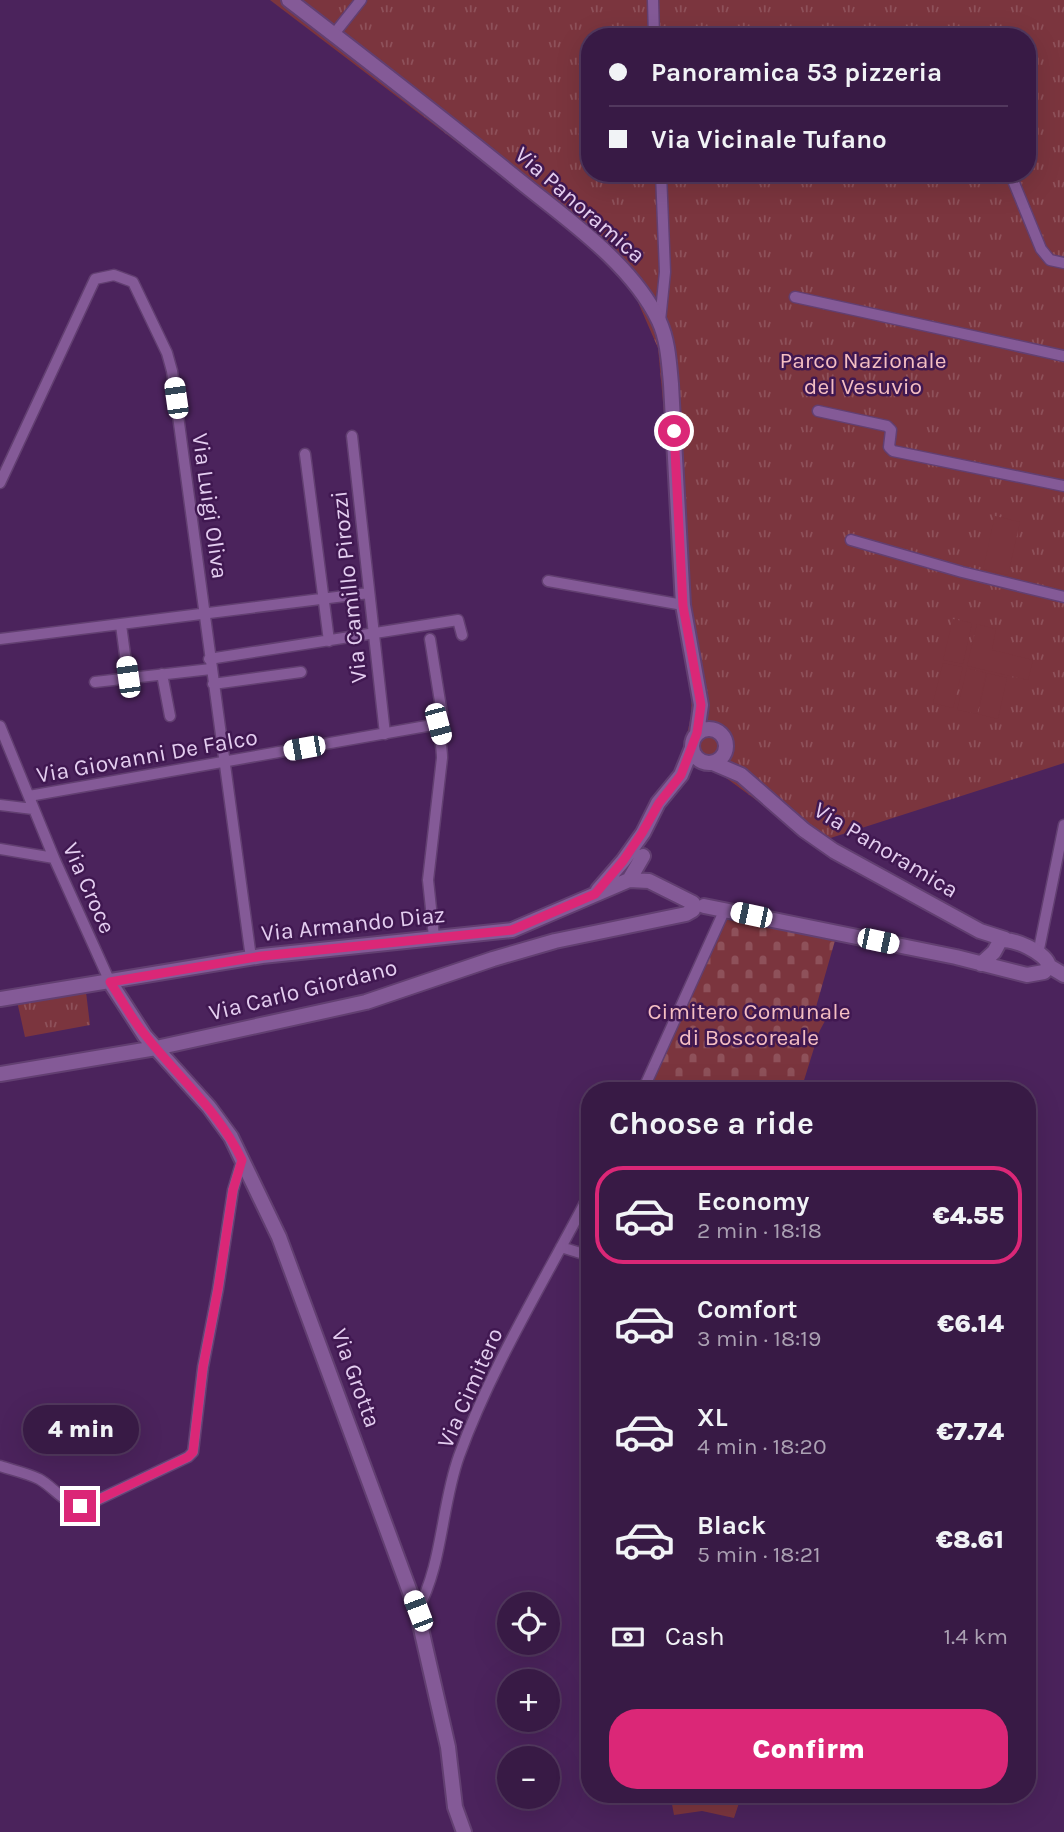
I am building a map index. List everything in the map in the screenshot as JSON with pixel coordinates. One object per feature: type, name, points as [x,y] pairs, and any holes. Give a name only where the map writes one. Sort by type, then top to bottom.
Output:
[{"type":"street","name":"Via Panoramica","points":[[289,0],[572,223],[620,267],[640,290],[660,322],[667,348],[671,384],[683,606],[701,705],[697,733],[681,775]]},
{"type":"street","points":[[334,34],[362,0]]},
{"type":"street","points":[[653,0],[654,28]]},
{"type":"street","points":[[660,322],[665,272],[661,182]]},
{"type":"street","points":[[1014,182],[1041,249],[1050,260],[1064,263]]},
{"type":"street","name":"Via Luigi Oliva","points":[[0,483],[95,279],[114,275],[133,282],[167,353],[172,371],[251,958]]},
{"type":"street","points":[[795,297],[1064,356]]},
{"type":"street","points":[[818,411],[887,426],[891,430],[889,447],[892,451],[1064,486]]},
{"type":"street","name":"Via Camillo Pirozzi","points":[[352,436],[385,734]]},
{"type":"street","points":[[305,454],[328,641]]},
{"type":"street","points":[[851,540],[962,572],[1064,597]]},
{"type":"street","points":[[548,581],[683,606]]},
{"type":"street","points":[[0,639],[369,593]]},
{"type":"street","points":[[95,682],[162,674],[328,641],[458,620],[462,635]]},
{"type":"street","points":[[121,625],[128,677]]},
{"type":"street","points":[[430,639],[442,713],[438,724],[442,740],[442,758],[428,880],[434,937]]},
{"type":"street","points":[[213,684],[301,672]]},
{"type":"street","points":[[162,674],[170,716]]},
{"type":"street","name":"Via Panoramica","points":[[701,705],[723,736],[741,775]]},
{"type":"street","name":"Via Giovanni De Falco","points":[[29,796],[438,724]]},
{"type":"street","name":"Via Croce","points":[[0,726],[5,755],[29,796],[110,982]]},
{"type":"street","points":[[697,733],[708,729],[719,732]]},
{"type":"street","points":[[681,775],[723,757],[727,747]]},
{"type":"street","name":"Via Panoramica","points":[[692,748],[697,758],[741,775],[804,830],[834,851],[980,931],[998,946],[1012,940],[1038,954]]},
{"type":"street","name":"Via Armando Diaz","points":[[595,894],[623,861],[659,803],[681,775]]},
{"type":"street","points":[[0,804],[33,809]]},
{"type":"street","points":[[998,946],[998,961],[1019,973],[1044,972],[1048,966],[1048,961],[1038,954],[1064,825]]},
{"type":"street","points":[[642,833],[643,856],[649,881]]},
{"type":"street","points":[[0,849],[54,858]]},
{"type":"street","points":[[629,880],[643,856]]},
{"type":"street","points":[[623,861],[629,880]]},
{"type":"street","points":[[629,880],[649,881],[697,906],[725,909],[1019,973],[1064,977]]},
{"type":"street","name":"Via Armando Diaz","points":[[0,999],[251,958],[512,930],[629,880]]},
{"type":"street","name":"Via Carlo Giordano","points":[[0,1074],[156,1048],[366,1002],[555,941],[687,914],[697,906]]},
{"type":"street","points":[[647,1082],[725,909]]},
{"type":"street","points":[[981,964],[998,946]]},
{"type":"street","points":[[1048,966],[1064,977]]},
{"type":"street","name":"Via Grotta","points":[[110,982],[143,1033],[209,1107],[231,1137],[279,1237],[418,1611],[448,1747],[456,1807],[464,1832]]},
{"type":"street","points":[[0,1466],[38,1479],[61,1497],[80,1506],[188,1457],[193,1452],[203,1367],[233,1190],[242,1160]]},
{"type":"street","name":"Via Cimitero","points":[[418,1611],[430,1582],[459,1457],[479,1407],[581,1210]]},
{"type":"street","points":[[561,1247],[581,1253]]},
{"type":"green space","name":"Parco Nazionale del Vesuvio","points":[[270,0],[1064,0],[1064,763],[815,843],[718,772],[694,766],[688,758],[686,739],[691,716],[692,687],[683,645],[673,562],[669,467],[658,348],[634,293],[615,268],[516,187]]},
{"type":"green space","points":[[995,516],[1020,522],[1008,575],[983,569]]},
{"type":"green space","points":[[953,619],[972,623],[963,664],[943,660]]},
{"type":"green space","points":[[977,624],[996,629],[992,650],[1033,660],[1028,680],[967,666]]},
{"type":"green space","points":[[943,663],[963,667],[953,708],[933,703]]},
{"type":"green space","points":[[967,668],[986,673],[977,714],[957,710]]},
{"type":"green space","points":[[987,673],[1007,678],[998,719],[978,714]]},
{"type":"green space","name":"Cimitero Comunale di Boscoreale","points":[[725,914],[836,937],[814,1014],[826,1019],[819,1032],[803,1082],[649,1082]]},
{"type":"green space","points":[[86,992],[90,1025],[25,1037],[17,1001]]},
{"type":"green space","points":[[672,1803],[739,1803],[734,1818],[702,1811],[674,1815]]},
{"type":"route","points":[[80,1506],[188,1457],[193,1452],[203,1367],[233,1190],[242,1160],[231,1137],[209,1107],[145,1036],[110,982],[262,956],[512,930],[595,894],[623,861],[659,803],[681,775],[697,733],[701,705],[683,606],[674,431]]}]
